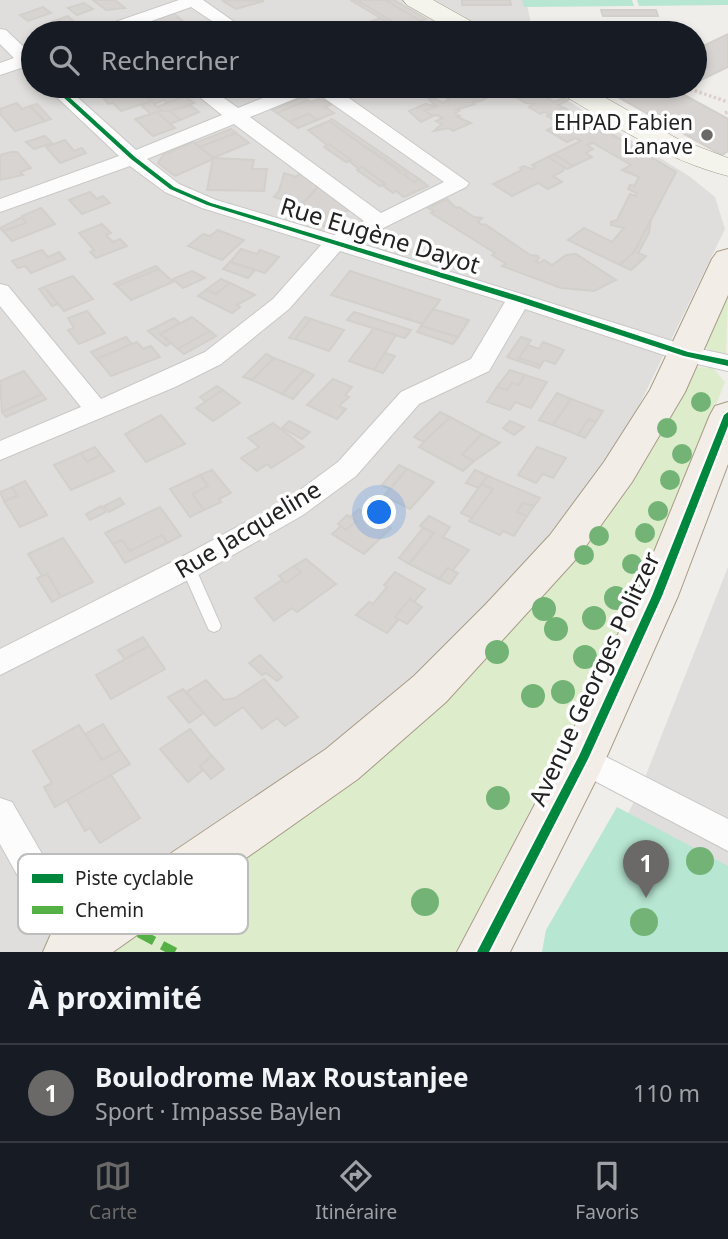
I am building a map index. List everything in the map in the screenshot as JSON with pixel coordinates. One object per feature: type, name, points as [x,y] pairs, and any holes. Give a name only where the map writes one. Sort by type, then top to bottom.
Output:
[{"type":"main road","points":[[212,854],[342,764],[430,689],[564,547],[618,472],[667,392],[687,354],[728,259]]},
{"type":"main road","name":"Avenue Georges Politzer","points":[[483,952],[583,759],[657,596],[728,415]]},
{"type":"main road","points":[[73,950],[96,934]]},
{"type":"street","points":[[140,21],[192,0],[223,21]]},
{"type":"street","points":[[415,0],[444,21]]},
{"type":"street","points":[[0,34],[21,53]]},
{"type":"street","points":[[0,69],[21,64]]},
{"type":"street","name":"Rue Eugène Dayot","points":[[67,98],[132,158],[172,188],[209,204],[519,299],[687,354],[728,363]]},
{"type":"street","points":[[211,98],[378,221]]},
{"type":"street","points":[[0,206],[132,158],[279,98]]},
{"type":"street","points":[[0,451],[166,381],[213,358],[281,304],[335,243],[459,183],[337,98]]},
{"type":"street","points":[[588,98],[722,171]]},
{"type":"street","points":[[0,291],[96,409]]},
{"type":"street","name":"Rue Jacqueline","points":[[0,663],[188,567],[294,508],[347,469],[410,398],[480,365],[519,299]]},
{"type":"street","points":[[583,759],[728,836]]},
{"type":"street","points":[[0,813],[22,854]]},
{"type":"street","points":[[64,934],[73,950]]},
{"type":"lane","points":[[188,567],[214,626]]},
{"type":"path","points":[[707,95],[728,102]]},
{"type":"shaded area","points":[[0,0],[526,0],[530,21],[21,21],[21,98],[563,98],[689,176],[715,197],[725,229],[612,461],[531,571],[399,707],[193,854],[18,854],[18,934],[81,934],[56,952],[0,952]]},
{"type":"shaded area","points":[[728,567],[728,952],[560,952],[642,785]]},
{"type":"green space","points":[[522,0],[632,0],[634,6],[524,7]]},
{"type":"green space","points":[[637,0],[728,0],[728,5],[639,6]]},
{"type":"green space","points":[[721,298],[728,299],[726,355],[709,350],[702,343]]},
{"type":"green space","points":[[692,367],[713,368],[725,382],[656,556],[549,774],[456,952],[86,952],[110,934],[248,934],[248,854],[218,854],[438,691]]},
{"type":"green space","points":[[617,807],[728,866],[728,952],[542,952],[546,930]]},
{"type":"building","points":[[93,0],[115,0],[125,8],[106,10]]},
{"type":"building","points":[[225,0],[264,1],[236,9],[223,1]]},
{"type":"building","points":[[356,0],[385,0],[421,21],[391,21]]},
{"type":"building","points":[[356,0],[391,21],[386,21],[352,1]]},
{"type":"building","points":[[385,0],[394,0],[426,19],[421,21]]},
{"type":"building","points":[[462,0],[510,0],[511,5],[462,5]]},
{"type":"building","points":[[84,3],[93,9],[77,15],[68,8]]},
{"type":"building","points":[[43,7],[51,13],[28,21],[20,15]]},
{"type":"building","points":[[601,10],[656,10],[658,16],[603,16]]},
{"type":"building","points":[[173,13],[183,21],[155,21]]},
{"type":"building","points":[[68,16],[73,21],[54,21]]},
{"type":"building","name":"EHPAD Fabien Lanave","points":[[728,34],[728,67],[707,77],[707,44]]},
{"type":"building","points":[[147,98],[180,98],[167,103],[164,100],[154,104]]},
{"type":"building","points":[[148,98],[152,101],[121,111],[104,99]]},
{"type":"building","points":[[180,98],[188,98],[194,103],[165,113],[157,107]]},
{"type":"building","points":[[302,98],[308,100],[277,113],[272,110]]},
{"type":"building","points":[[434,98],[443,103],[449,99],[447,98],[486,98],[456,110],[459,111],[455,113],[460,116],[457,117],[471,123],[453,131],[448,128],[434,131],[442,124],[436,121],[443,118],[424,111],[436,106],[429,99]]},
{"type":"building","points":[[517,98],[548,98],[554,102],[563,98],[568,100],[559,105],[564,108],[550,115],[545,112],[540,114],[529,107],[534,104]]},
{"type":"building","name":"EHPAD Fabien Lanave","points":[[620,98],[690,98],[728,119],[728,151],[722,155]]},
{"type":"building","points":[[319,99],[332,104],[325,107],[334,113],[317,120],[308,114],[290,122],[277,113],[308,100],[311,102]]},
{"type":"building","points":[[152,101],[162,111],[151,114],[141,105]]},
{"type":"building","points":[[17,103],[22,109],[30,106],[45,121],[15,131],[0,114],[0,109]]},
{"type":"building","points":[[37,104],[51,119],[45,121],[30,106]]},
{"type":"building","points":[[425,104],[436,106],[424,111],[433,116],[421,122],[409,111]]},
{"type":"building","points":[[190,105],[199,112],[180,120],[170,111]]},
{"type":"building","points":[[564,108],[578,115],[560,123],[547,116]]},
{"type":"building","points":[[170,111],[180,120],[170,124],[157,112]]},
{"type":"building","points":[[157,112],[175,128],[153,136],[135,119]]},
{"type":"building","points":[[308,114],[317,120],[298,128],[290,122]]},
{"type":"building","points":[[578,115],[604,134],[608,132],[676,172],[635,251],[620,265],[568,240],[584,228],[612,242],[624,228],[611,225],[611,222],[617,220],[630,194],[636,196],[637,193],[628,189],[630,185],[634,186],[639,177],[622,170],[631,165],[593,143],[587,145],[593,149],[586,153],[592,157],[573,166],[554,154],[581,141],[575,138],[567,142],[547,130]]},
{"type":"building","points":[[332,119],[419,179],[414,182],[404,175],[407,174],[339,129],[329,121]]},
{"type":"building","points":[[329,121],[414,182],[419,179],[428,186],[404,197],[396,191],[393,193],[382,185],[385,184],[362,167],[359,169],[349,161],[351,160],[308,130]]},
{"type":"building","points":[[231,129],[236,133],[200,147],[195,143]]},
{"type":"building","points":[[236,133],[249,143],[213,158],[200,147]]},
{"type":"building","points":[[45,136],[52,143],[34,149],[26,142]]},
{"type":"building","points":[[65,140],[74,151],[82,148],[86,153],[60,163],[46,147]]},
{"type":"building","points":[[193,142],[213,158],[175,176],[158,163],[163,155]]},
{"type":"building","points":[[329,144],[351,160],[346,162],[324,147]]},
{"type":"building","points":[[17,152],[31,168],[20,172],[23,175],[0,180],[0,155]]},
{"type":"building","points":[[554,154],[573,166],[567,169],[548,157]]},
{"type":"building","points":[[548,157],[564,167],[563,171],[553,176],[562,182],[548,189],[538,183],[512,196],[493,184],[522,170],[520,168],[523,166],[532,169],[535,167],[532,165]]},
{"type":"building","points":[[213,158],[254,160],[252,169],[267,169],[264,191],[207,190]]},
{"type":"building","points":[[362,167],[385,184],[380,186],[357,170]]},
{"type":"building","points":[[302,171],[314,179],[311,182],[321,184],[301,205],[274,197],[279,191],[284,173],[296,177]]},
{"type":"building","points":[[321,184],[353,208],[335,216],[326,227],[292,216]]},
{"type":"building","points":[[90,192],[97,199],[103,196],[110,203],[82,214],[69,200]]},
{"type":"building","points":[[447,199],[456,208],[482,218],[478,222],[482,225],[485,224],[530,255],[538,256],[536,261],[539,263],[544,260],[552,265],[566,255],[576,254],[616,280],[594,291],[561,288],[502,266],[506,264],[492,255],[495,253],[431,213],[434,211],[428,208]]},
{"type":"building","points":[[41,208],[55,224],[12,241],[3,231],[26,223],[22,216]]},
{"type":"building","points":[[22,217],[26,223],[3,231],[0,228]]},
{"type":"building","points":[[651,219],[649,233],[638,253],[646,256],[631,270],[620,265],[635,251]]},
{"type":"building","points":[[102,224],[111,233],[106,235],[113,242],[120,239],[127,246],[96,258],[90,252],[94,250],[79,233]]},
{"type":"building","points":[[218,230],[244,240],[222,260],[188,246],[203,234],[210,236]]},
{"type":"building","points":[[241,249],[257,254],[260,250],[279,257],[265,273],[230,262]]},
{"type":"building","points":[[42,250],[48,257],[59,252],[65,259],[31,273],[25,266],[18,268],[12,261]]},
{"type":"building","points":[[230,262],[255,270],[248,278],[223,269]]},
{"type":"building","points":[[156,266],[159,269],[117,286],[114,284]]},
{"type":"building","points":[[159,269],[173,282],[131,300],[117,286]]},
{"type":"building","points":[[192,271],[205,278],[183,288],[173,279]]},
{"type":"building","points":[[350,271],[440,300],[423,324],[331,295]]},
{"type":"building","points":[[73,276],[93,299],[64,311],[44,287]]},
{"type":"building","points":[[221,279],[230,283],[216,294],[206,290]]},
{"type":"building","points":[[230,283],[255,295],[237,305],[240,307],[232,313],[198,296],[206,290],[216,294]]},
{"type":"building","points":[[44,287],[58,304],[52,306],[39,289]]},
{"type":"building","points":[[433,309],[469,320],[458,337],[421,326]]},
{"type":"building","points":[[87,311],[105,333],[79,344],[68,330],[74,328],[68,318]]},
{"type":"building","points":[[354,312],[411,330],[405,338],[347,320]]},
{"type":"building","points":[[192,317],[210,331],[178,349],[160,334]]},
{"type":"building","points":[[305,317],[311,319],[295,339],[289,338]]},
{"type":"building","points":[[174,318],[180,323],[160,334],[171,343],[166,346],[148,331]]},
{"type":"building","points":[[311,319],[344,330],[329,351],[295,339]]},
{"type":"building","points":[[421,326],[458,337],[453,344],[417,332]]},
{"type":"building","points":[[374,328],[396,335],[374,370],[349,361]]},
{"type":"building","points":[[210,331],[216,336],[184,354],[178,349]]},
{"type":"building","points":[[126,337],[132,344],[97,359],[91,352]]},
{"type":"building","points":[[521,337],[531,340],[519,358],[541,365],[539,368],[507,357]]},
{"type":"building","points":[[137,342],[143,349],[151,346],[160,357],[111,376],[97,359]]},
{"type":"building","points":[[543,342],[564,350],[555,364],[544,360],[541,365],[519,358],[528,345],[539,349]]},
{"type":"building","points":[[385,353],[395,356],[383,373],[374,370]]},
{"type":"building","points":[[266,354],[274,358],[252,380],[243,377]]},
{"type":"building","points":[[274,358],[304,370],[282,394],[252,380]]},
{"type":"building","points":[[304,370],[314,375],[293,399],[282,394]]},
{"type":"building","points":[[510,370],[525,375],[519,385],[512,383],[507,390],[497,387]]},
{"type":"building","points":[[24,371],[42,394],[2,412],[0,381]]},
{"type":"building","points":[[525,375],[547,382],[531,408],[515,402],[510,410],[487,402],[497,387],[507,390],[512,383],[519,385]]},
{"type":"building","points":[[333,379],[352,387],[345,395],[349,397],[339,406],[346,409],[337,419],[307,405]]},
{"type":"building","points":[[217,386],[223,390],[206,402],[200,397]]},
{"type":"building","points":[[223,390],[240,403],[213,421],[196,408]]},
{"type":"building","points":[[557,393],[571,399],[553,425],[539,420]]},
{"type":"building","points":[[42,394],[46,399],[6,417],[2,412]]},
{"type":"building","points":[[571,399],[603,411],[596,422],[589,419],[578,435],[553,425]]},
{"type":"building","points":[[440,412],[450,417],[424,442],[414,437]]},
{"type":"building","points":[[161,415],[185,444],[146,462],[125,434]]},
{"type":"building","points":[[450,417],[482,434],[462,455],[474,461],[463,471],[419,447]]},
{"type":"building","points":[[589,419],[596,422],[585,438],[578,435]]},
{"type":"building","points":[[289,421],[310,432],[302,439],[282,428]]},
{"type":"building","points":[[510,421],[524,427],[514,435],[503,428]]},
{"type":"building","points":[[273,423],[304,447],[271,468],[267,464],[257,471],[241,458],[259,447],[248,438]]},
{"type":"building","points":[[482,434],[500,443],[474,461],[462,455]]},
{"type":"building","points":[[95,447],[101,455],[87,462],[81,453]]},
{"type":"building","points":[[537,447],[566,458],[553,478],[543,474],[536,483],[518,475]]},
{"type":"building","points":[[81,453],[87,462],[101,455],[114,471],[71,490],[54,465]]},
{"type":"building","points":[[399,465],[407,469],[390,489],[382,485]]},
{"type":"building","points":[[407,469],[434,482],[410,509],[384,496]]},
{"type":"building","points":[[212,470],[231,493],[219,499],[221,502],[204,510],[192,494],[208,486],[200,475]]},
{"type":"building","points":[[475,470],[488,476],[479,488],[466,483]]},
{"type":"building","points":[[200,475],[208,486],[192,494],[204,510],[190,517],[170,489]]},
{"type":"building","points":[[488,476],[540,498],[534,506],[523,503],[517,512],[527,516],[514,536],[503,531],[500,535],[469,521],[493,489],[481,484]]},
{"type":"building","points":[[25,481],[47,515],[20,527],[4,501],[17,496],[12,487]]},
{"type":"building","points":[[481,484],[493,489],[472,518],[461,513]]},
{"type":"building","points":[[12,487],[17,496],[4,501],[0,492]]},
{"type":"building","points":[[120,498],[124,504],[109,512],[104,506]]},
{"type":"building","points":[[523,503],[534,506],[527,516],[517,512]]},
{"type":"building","points":[[101,506],[106,512],[90,520],[86,514]]},
{"type":"building","points":[[160,507],[181,536],[167,543],[162,535],[130,551],[122,540],[113,544],[105,533]]},
{"type":"building","points":[[359,509],[391,528],[364,554],[332,534],[341,526],[346,530],[356,521],[350,517]]},
{"type":"building","points":[[347,515],[356,521],[346,530],[338,524]]},
{"type":"building","points":[[429,516],[450,527],[443,537],[469,550],[452,571],[448,568],[439,579],[409,564],[434,533],[420,526]]},
{"type":"building","points":[[423,528],[434,533],[409,564],[399,558]]},
{"type":"building","points":[[162,535],[167,543],[125,563],[113,544],[122,540],[130,551]]},
{"type":"building","points":[[63,538],[93,582],[61,597],[47,574],[42,576],[28,554]]},
{"type":"building","points":[[306,559],[336,584],[297,612],[292,608],[274,621],[255,598],[282,580],[286,583],[301,572],[294,566]]},
{"type":"building","points":[[294,566],[301,572],[286,583],[279,576]]},
{"type":"building","points":[[448,568],[458,573],[450,584],[439,579]]},
{"type":"building","points":[[395,572],[425,589],[414,602],[410,599],[395,617],[399,619],[387,633],[356,615],[369,602],[373,604]]},
{"type":"building","points":[[47,574],[61,597],[52,602],[37,578]]},
{"type":"building","points":[[410,599],[422,607],[407,624],[395,617]]},
{"type":"building","points":[[143,637],[149,646],[125,659],[118,650]]},
{"type":"building","points":[[149,646],[165,669],[111,699],[96,675]]},
{"type":"building","points":[[260,655],[282,677],[277,681],[266,673],[262,675],[249,663]]},
{"type":"building","points":[[264,679],[298,717],[285,726],[277,718],[262,729],[243,707],[215,726],[186,692],[206,680],[224,700],[235,698]]},
{"type":"building","points":[[183,689],[204,713],[189,723],[168,697]]},
{"type":"building","points":[[103,724],[120,750],[102,760],[85,734]]},
{"type":"building","points":[[79,725],[102,760],[120,750],[130,764],[55,807],[44,787],[52,783],[33,751]]},
{"type":"building","points":[[190,729],[212,756],[200,766],[203,770],[188,782],[160,749]]},
{"type":"building","points":[[212,756],[224,769],[211,779],[200,766]]},
{"type":"building","points":[[111,775],[140,818],[100,843],[90,828],[85,831],[67,800]]},
{"type":"marked path","points":[[141,934],[175,952]]},
{"type":"cycle path","points":[[67,98],[133,158],[172,188],[209,204],[519,299],[687,354],[728,363]]},
{"type":"cycle path","points":[[483,952],[583,759],[657,596],[728,415]]},
{"type":"place","name":"EHPAD Fabien Lanave","points":[[707,135]]},
{"type":"place","name":"Boulodrome Max Roustanjee","points":[[646,898]]}]
